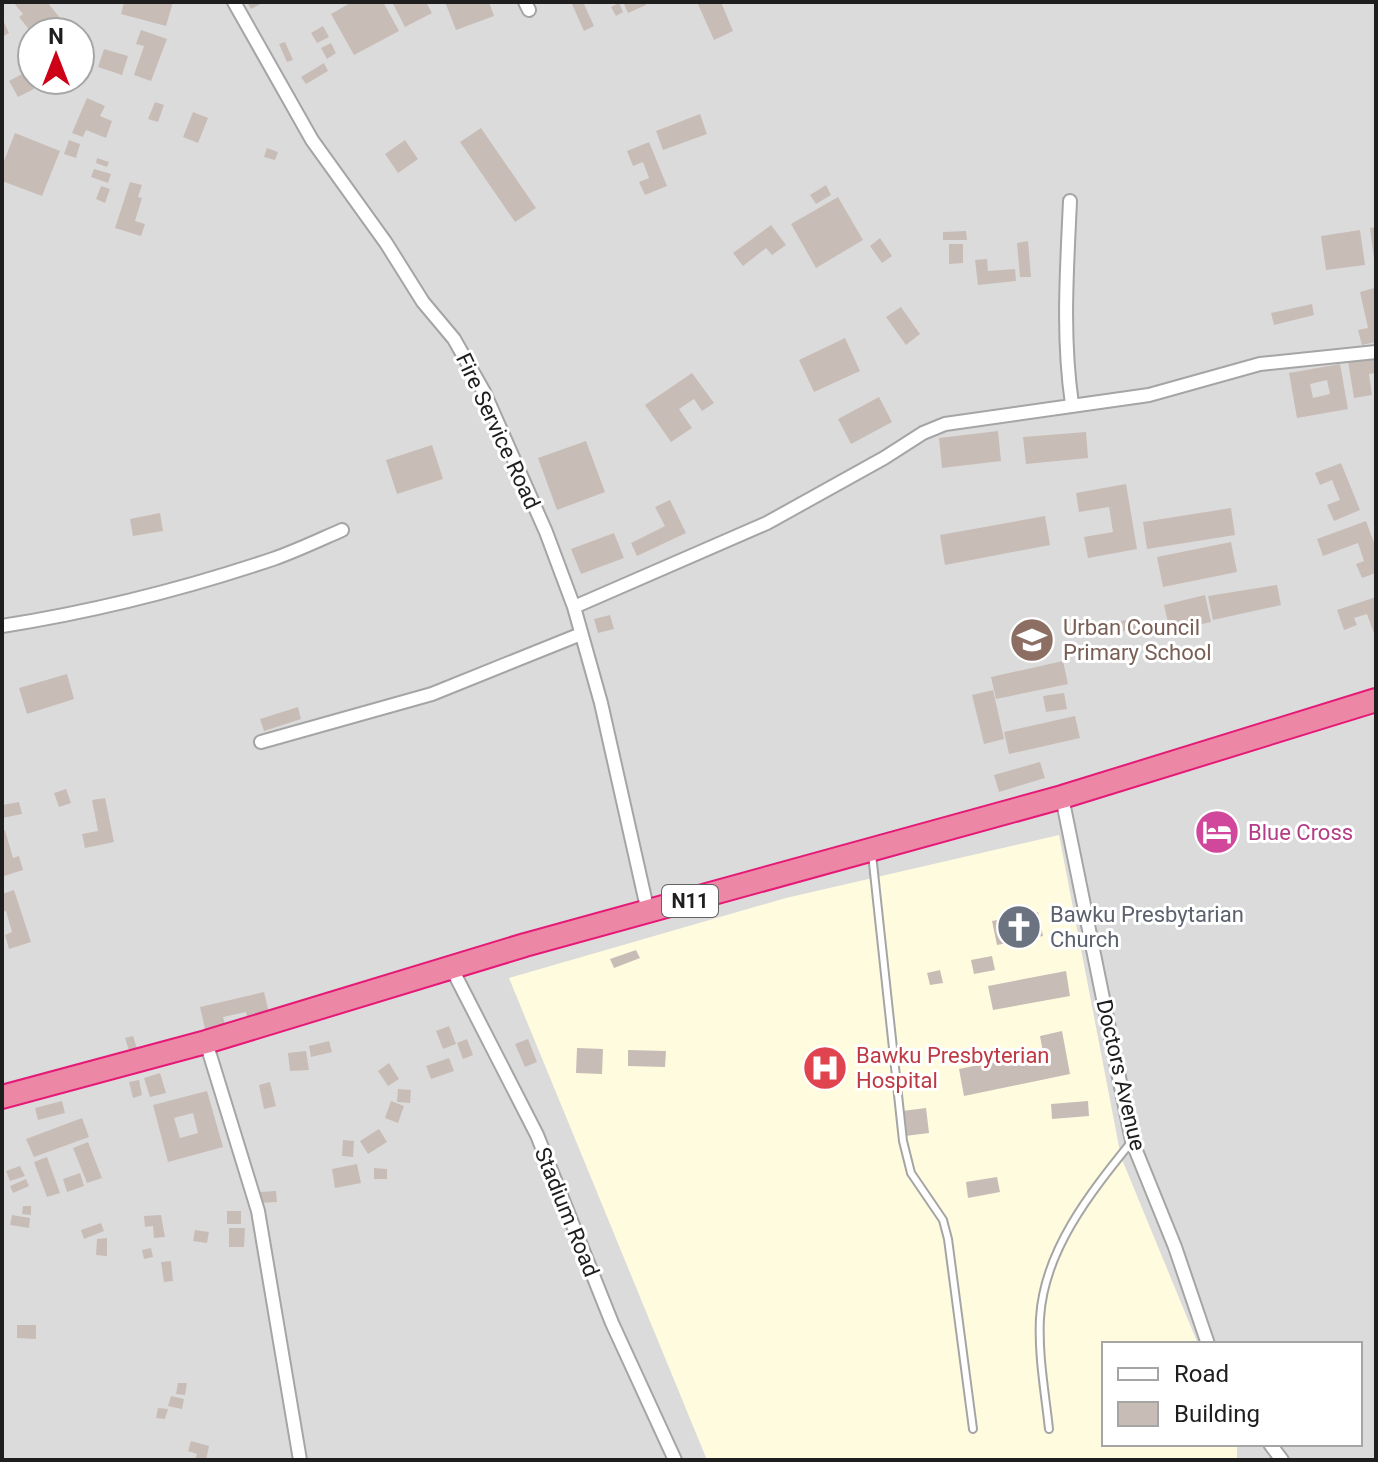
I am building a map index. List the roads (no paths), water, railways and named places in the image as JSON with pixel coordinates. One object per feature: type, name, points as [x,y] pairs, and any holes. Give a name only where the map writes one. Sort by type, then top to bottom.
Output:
[{"type":"highway","name":"N11","points":[[2,1097],[206,1042],[451,967],[1062,797],[1376,700]]},
{"type":"street","name":"Fire Service Road","points":[[234,2],[312,140],[386,243],[423,302],[470,364],[540,518],[574,607],[601,703],[648,912]]},
{"type":"street","points":[[1070,201],[1065,303],[1066,362],[1072,404]]},
{"type":"street","points":[[574,607],[767,523],[945,424],[1159,393],[1260,364],[1376,352]]},
{"type":"street","points":[[2,626],[62,617],[204,579],[274,559],[342,530]]},
{"type":"street","points":[[261,742],[432,694],[581,634]]},
{"type":"street","name":"Doctors Avenue","points":[[1062,797],[1132,1141],[1175,1247],[1207,1342]]},
{"type":"street","name":"Stadium Road","points":[[451,967],[537,1135],[612,1323],[675,1460]]},
{"type":"street","points":[[206,1042],[258,1211],[300,1460]]},
{"type":"lane","points":[[872,850],[903,1141],[911,1173],[943,1220],[948,1239],[973,1429]]},
{"type":"lane","points":[[1049,1429],[1040,1317],[1046,1280],[1068,1231],[1088,1197],[1132,1141]]},
{"type":"place","name":"Urban Council Primary School","points":[[1032,640]]},
{"type":"place","name":"Blue Cross","points":[[1217,832]]},
{"type":"place","name":"Bawku Presbytarian Church","points":[[1019,927]]},
{"type":"place","name":"Bawku Presbyterian Hospital","points":[[825,1068]]}]
